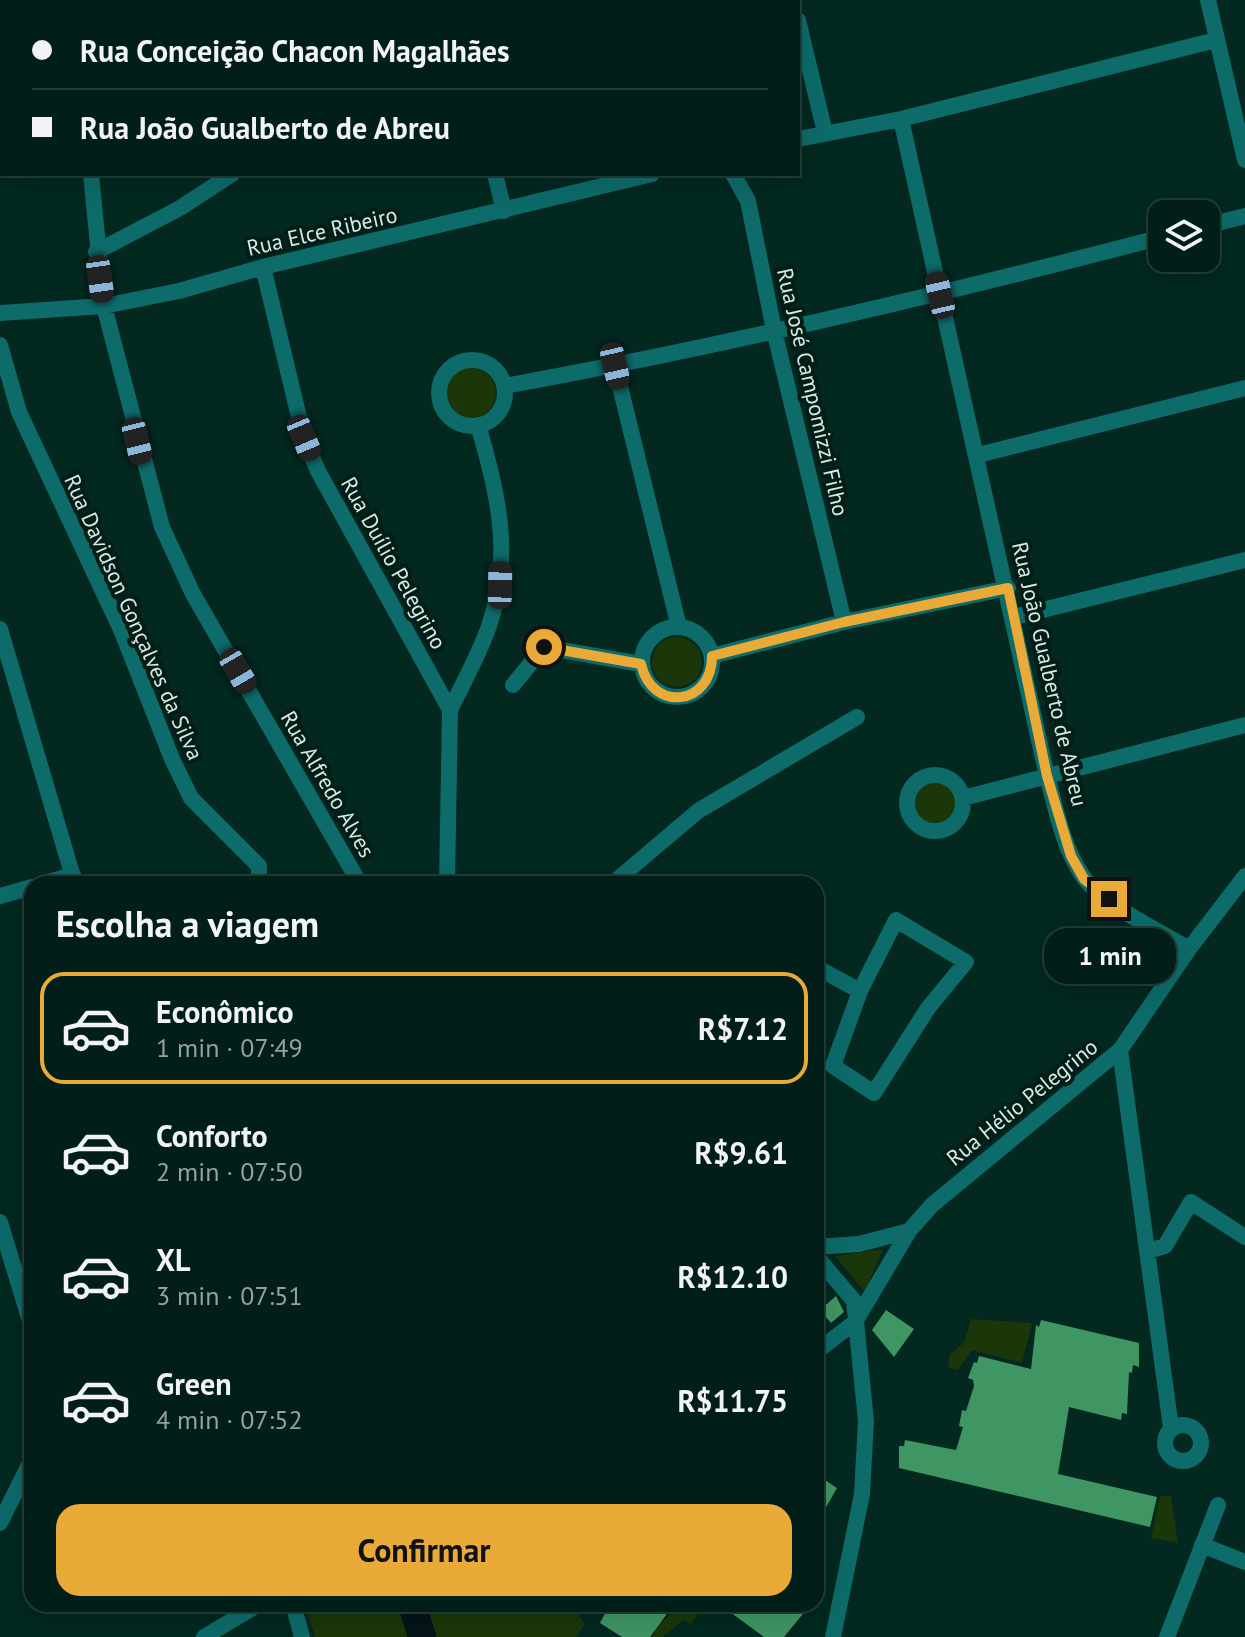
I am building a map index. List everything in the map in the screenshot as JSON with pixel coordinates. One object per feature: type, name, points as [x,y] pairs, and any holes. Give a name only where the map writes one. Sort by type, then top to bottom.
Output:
[{"type":"street","points":[[1208,0],[1245,160]]},
{"type":"street","points":[[800,28],[825,133]]},
{"type":"street","points":[[800,139],[901,119],[1216,40]]},
{"type":"street","name":"Rua João Gualberto de Abreu","points":[[901,119],[1008,588],[1047,776],[1071,856],[1084,879],[1109,899],[1189,949]]},
{"type":"street","name":"Rua Alfredo Alves","points":[[91,176],[96,252],[104,306],[162,527],[193,594],[355,876]]},
{"type":"street","points":[[96,252],[180,208],[229,176]]},
{"type":"street","points":[[495,176],[504,211]]},
{"type":"street","name":"Rua Elce Ribeiro","points":[[0,313],[104,306],[179,291],[263,267],[644,176]]},
{"type":"street","name":"Rua José Campomizzi Filho","points":[[734,176],[748,201],[774,330],[844,622]]},
{"type":"street","points":[[1220,222],[1245,216]]},
{"type":"street","points":[[504,386],[615,366],[940,295],[1148,241]]},
{"type":"street","name":"Rua Duílio Pelegrino","points":[[263,267],[309,449],[450,710],[447,876]]},
{"type":"street","name":"Rua Davidson Gonçalves da Silva","points":[[0,345],[19,412],[122,632],[172,759],[191,798],[259,866],[259,876]]},
{"type":"street","points":[[472,360],[492,367],[504,386],[502,407],[496,415],[478,425],[457,422],[442,407],[440,386],[444,375],[461,362],[472,360]]},
{"type":"street","points":[[615,366],[679,627]]},
{"type":"street","points":[[978,455],[1245,388]]},
{"type":"street","points":[[450,710],[489,627],[500,585],[498,491],[478,425]]},
{"type":"street","points":[[1014,617],[1245,560]]},
{"type":"street","points":[[712,656],[844,622],[1008,588]]},
{"type":"street","points":[[679,627],[700,635],[712,656],[709,678],[702,688],[681,697],[659,693],[644,675],[641,664],[647,642],[667,628],[679,627]]},
{"type":"street","points":[[0,629],[73,876]]},
{"type":"street","points":[[513,685],[544,647],[641,664]]},
{"type":"street","points":[[621,876],[698,811],[857,717]]},
{"type":"street","points":[[963,798],[1245,725]]},
{"type":"street","name":"Rua Hélio Pelegrino","points":[[855,1322],[909,1231],[970,1170],[1017,1138],[1120,1050],[1189,949],[1245,876]]},
{"type":"street","points":[[0,896],[24,889]]},
{"type":"street","points":[[896,920],[966,962],[928,1008],[874,1093],[833,1066],[860,991],[896,920]]},
{"type":"street","points":[[824,971],[860,991]]},
{"type":"street","points":[[1120,1050],[1171,1428]]},
{"type":"street","points":[[1148,1251],[1165,1246],[1191,1202],[1245,1237]]},
{"type":"street","points":[[0,1222],[24,1302]]},
{"type":"street","points":[[824,1246],[859,1244],[909,1231]]},
{"type":"street","points":[[824,1265],[854,1301],[867,1450],[862,1494],[833,1637]]},
{"type":"street","points":[[824,1346],[855,1322]]},
{"type":"street","points":[[0,1523],[24,1473]]},
{"type":"street","points":[[1167,1637],[1218,1505]]},
{"type":"street","points":[[1202,1545],[1245,1562]]},
{"type":"street","points":[[204,1637],[246,1612]]},
{"type":"street","points":[[295,1612],[302,1637]]},
{"type":"green space","points":[[471,368],[488,376],[496,393],[488,410],[471,418],[454,410],[446,393],[454,376]]},
{"type":"green space","points":[[677,637],[695,644],[702,662],[695,680],[677,687],[659,680],[652,662],[659,644]]},
{"type":"green space","points":[[935,781],[951,787],[957,803],[951,819],[935,825],[919,819],[913,803],[919,787]]},
{"type":"green space","points":[[883,1249],[865,1292],[835,1256]]},
{"type":"green space","points":[[971,1319],[1032,1323],[1022,1363],[972,1350],[958,1370],[948,1367],[950,1354],[964,1343]]},
{"type":"green space","points":[[1160,1496],[1171,1496],[1178,1543],[1151,1538]]},
{"type":"green space","points":[[307,1612],[577,1612],[585,1624],[576,1637],[315,1637]]},
{"type":"green space","points":[[644,1612],[651,1612],[663,1621],[673,1612],[700,1612],[690,1624],[683,1620],[663,1637],[653,1637],[654,1631]]},
{"type":"building","points":[[836,1296],[844,1312],[831,1323],[824,1315],[824,1306]]},
{"type":"building","points":[[886,1310],[914,1329],[894,1357],[872,1330]]},
{"type":"building","points":[[1041,1320],[1139,1343],[1139,1367],[1133,1365],[1132,1373],[1129,1372],[1127,1414],[1122,1413],[1121,1420],[1069,1407],[1058,1474],[1157,1497],[1150,1527],[899,1468],[899,1446],[904,1446],[905,1440],[956,1450],[963,1427],[959,1426],[962,1410],[966,1411],[974,1386],[973,1380],[968,1378],[974,1362],[977,1363],[979,1356],[1031,1369],[1036,1325],[1039,1327]]},
{"type":"building","points":[[824,1479],[837,1488],[824,1508]]},
{"type":"building","points":[[606,1612],[668,1612],[650,1637],[622,1637],[600,1623]]},
{"type":"building","points":[[730,1612],[804,1612],[784,1637],[764,1637]]},
{"type":"waterway","points":[[414,1612],[422,1637]]},
{"type":"route","points":[[544,647],[641,664],[650,685],[659,693],[681,697],[702,688],[709,678],[712,656],[844,622],[1008,588],[1047,776],[1071,856],[1084,879],[1109,899]]}]
